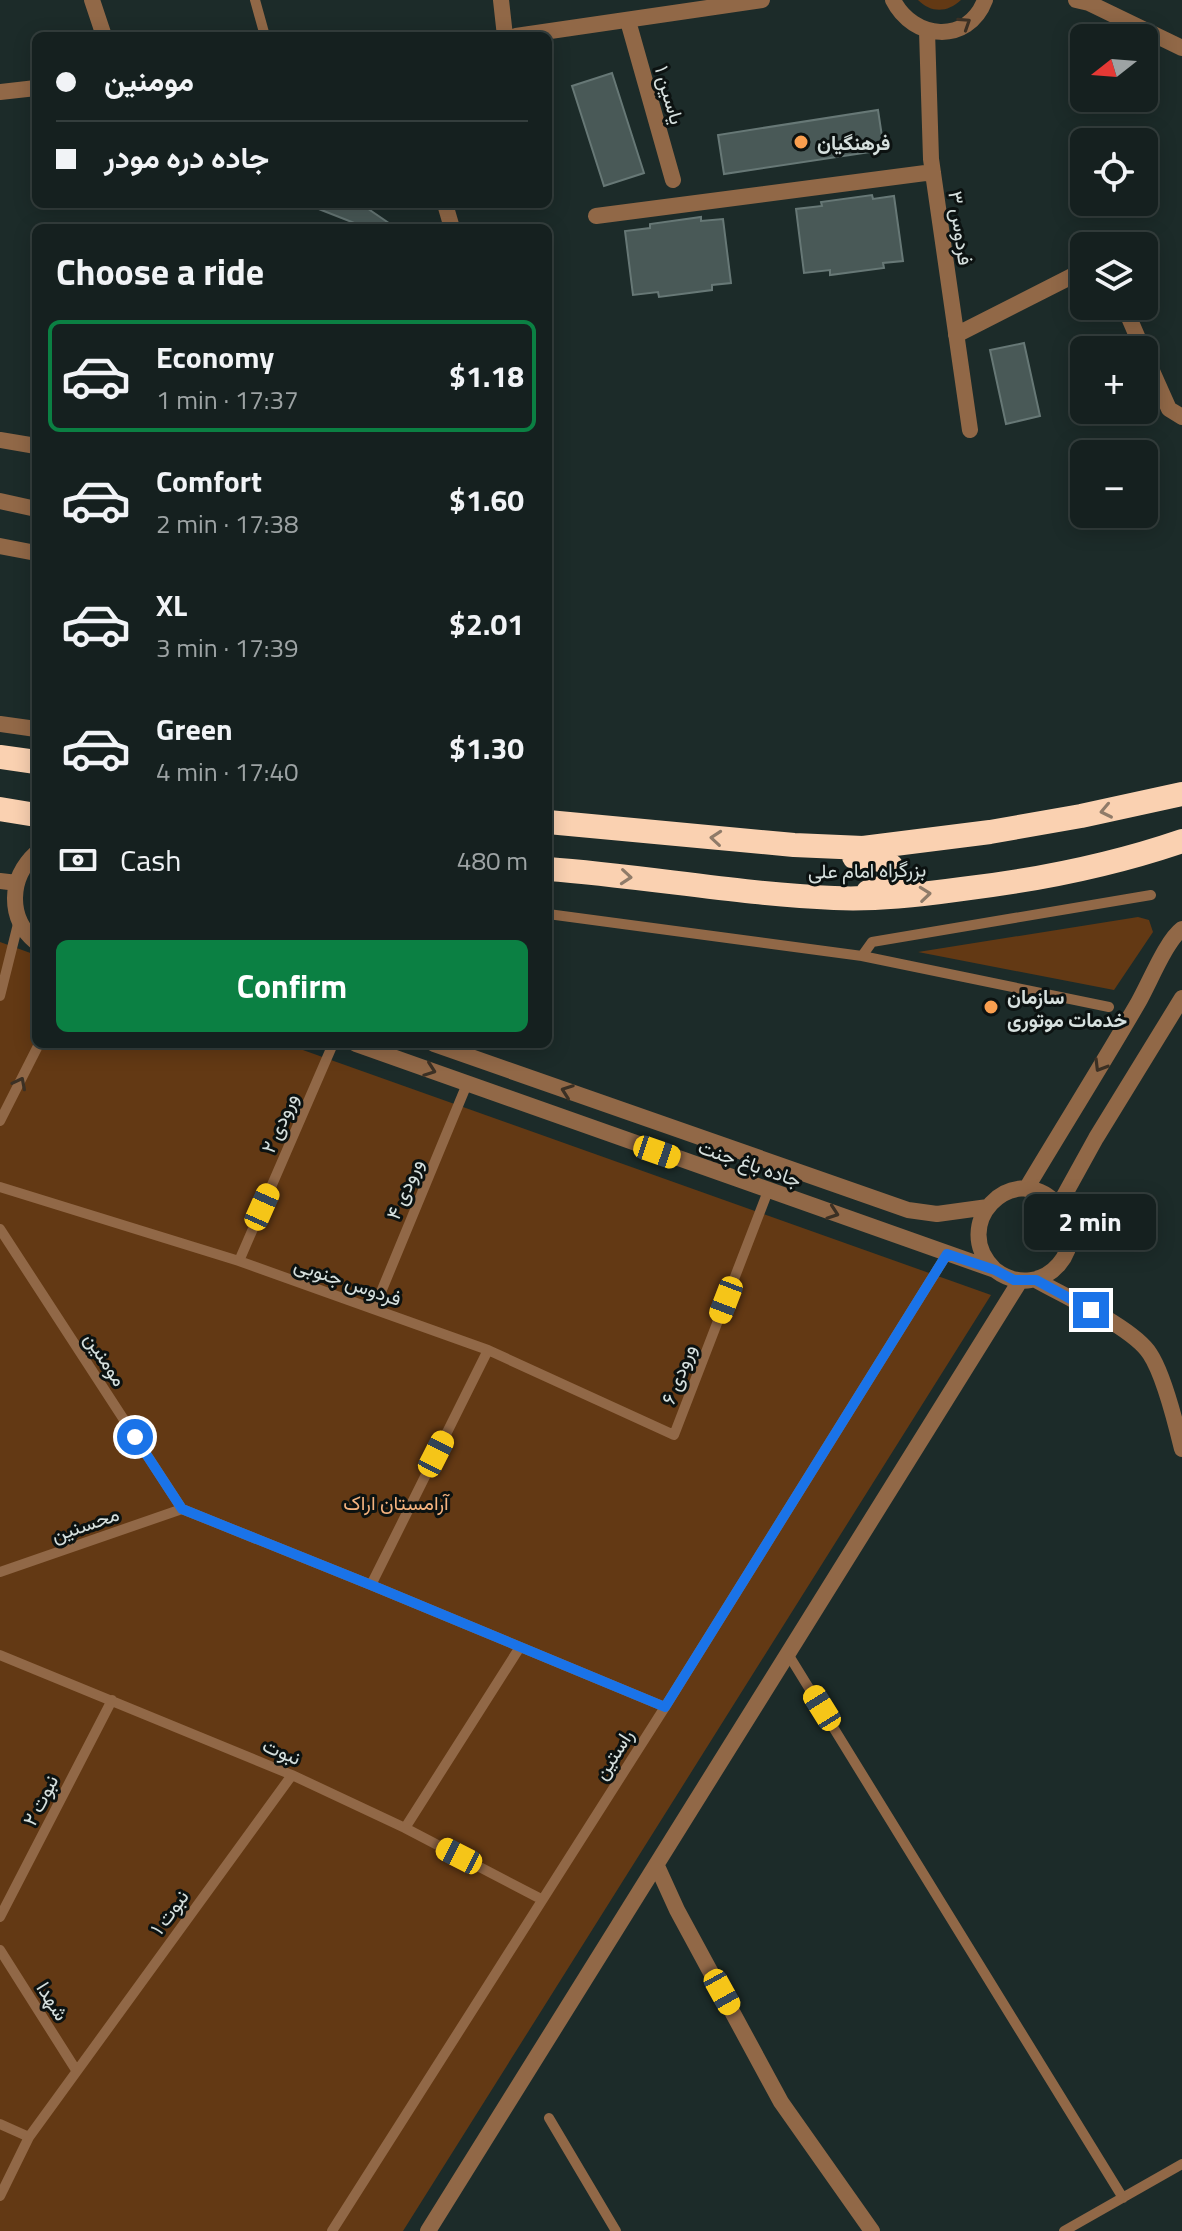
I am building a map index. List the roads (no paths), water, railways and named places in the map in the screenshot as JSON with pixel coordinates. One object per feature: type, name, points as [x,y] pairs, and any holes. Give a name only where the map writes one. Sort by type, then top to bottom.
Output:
[{"type":"highway","points":[[0,757],[32,761]]},
{"type":"highway","name":"بزرگراه امام علی","points":[[552,822],[794,845],[863,848],[948,839],[1081,816],[1182,794]]},
{"type":"highway","points":[[0,809],[32,814]]},
{"type":"highway","name":"بزرگراه امام علی","points":[[552,869],[791,895],[892,897],[1006,884],[1111,864],[1182,841]]},
{"type":"highway","points":[[791,895],[880,890],[890,885],[894,877],[892,868],[880,859],[815,853],[794,845]]},
{"type":"street","points":[[92,0],[103,32]]},
{"type":"street","points":[[501,0],[505,32]]},
{"type":"street","points":[[546,32],[762,0]]},
{"type":"street","points":[[893,0],[899,12],[912,24],[927,31],[943,32],[958,29],[972,20],[985,0]]},
{"type":"street","points":[[1076,0],[1089,3],[1182,48]]},
{"type":"street","name":"یاسین ۱","points":[[628,21],[673,180]]},
{"type":"street","name":"فردوس ۳","points":[[927,31],[933,172],[970,430]]},
{"type":"street","points":[[0,92],[32,88]]},
{"type":"street","points":[[596,216],[933,172]]},
{"type":"street","points":[[956,335],[1070,277]]},
{"type":"street","points":[[1158,384],[1169,409],[1182,417]]},
{"type":"street","points":[[0,440],[32,445]]},
{"type":"street","points":[[0,501],[32,508]]},
{"type":"street","points":[[0,546],[32,552]]},
{"type":"street","points":[[0,724],[32,728]]},
{"type":"street","points":[[32,858],[23,868],[15,899],[18,917],[32,936]]},
{"type":"street","points":[[0,881],[17,883]]},
{"type":"street","points":[[0,909],[18,917]]},
{"type":"street","points":[[1026,1189],[1137,1005],[1158,968],[1167,944],[1182,929]]},
{"type":"street","points":[[1059,1205],[1096,1138],[1177,1016],[1182,998]]},
{"type":"street","name":"جاده باغ جنت","points":[[367,1048],[995,1270]]},
{"type":"street","name":"جاده باغ جنت","points":[[445,1048],[908,1210],[937,1214],[988,1207]]},
{"type":"street","points":[[601,1132],[610,1107]]},
{"type":"street","points":[[428,2231],[788,1654],[1028,1280],[1058,1266],[1068,1246],[1069,1225],[1059,1205],[1042,1193],[1026,1189],[1005,1193],[988,1207],[980,1221],[978,1237],[984,1258],[1009,1279],[1028,1280],[1118,1325],[1150,1353],[1173,1413],[1182,1449]]},
{"type":"street","points":[[657,1866],[677,1910],[781,2102],[872,2231]]},
{"type":"lane","points":[[255,0],[264,32]]},
{"type":"lane","points":[[862,956],[872,942],[1151,895]]},
{"type":"lane","points":[[552,915],[862,956],[1109,1007]]},
{"type":"lane","points":[[0,996],[18,917]]},
{"type":"lane","points":[[0,1121],[37,1048]]},
{"type":"lane","name":"ورودی ۲","points":[[239,1261],[331,1048]]},
{"type":"lane","name":"ورودی ۴","points":[[374,1309],[467,1084]]},
{"type":"lane","name":"فردوس جنوبی","points":[[0,1187],[239,1261],[488,1350],[674,1435]]},
{"type":"lane","name":"ورودی ۶","points":[[674,1435],[768,1191]]},
{"type":"lane","name":"مومنین","points":[[0,1229],[182,1509]]},
{"type":"lane","name":"راستین","points":[[332,2231],[665,1707],[947,1254]]},
{"type":"lane","points":[[371,1585],[488,1350]]},
{"type":"lane","points":[[182,1509],[665,1707]]},
{"type":"lane","name":"محسنین","points":[[0,1572],[182,1509]]},
{"type":"lane","points":[[405,1828],[520,1647]]},
{"type":"lane","points":[[788,1654],[1123,2198]]},
{"type":"lane","name":"نبوت","points":[[0,1655],[292,1775],[405,1828],[541,1899]]},
{"type":"lane","name":"نبوت ۲","points":[[0,1917],[112,1700]]},
{"type":"lane","name":"نبوت ۱","points":[[0,2196],[29,2137],[292,1775]]},
{"type":"lane","name":"شهدا","points":[[0,1950],[76,2070]]},
{"type":"lane","points":[[549,2118],[616,2231]]},
{"type":"lane","points":[[0,2124],[29,2137]]},
{"type":"lane","points":[[1064,2231],[1182,2164]]},
{"type":"place","name":"فرهنگیان","points":[[801,142]]},
{"type":"place","name":"سازمان خدمات موتوری","points":[[991,1007]]},
{"type":"park label","name":"آرامستان اراک","points":[[396,1502]]}]
